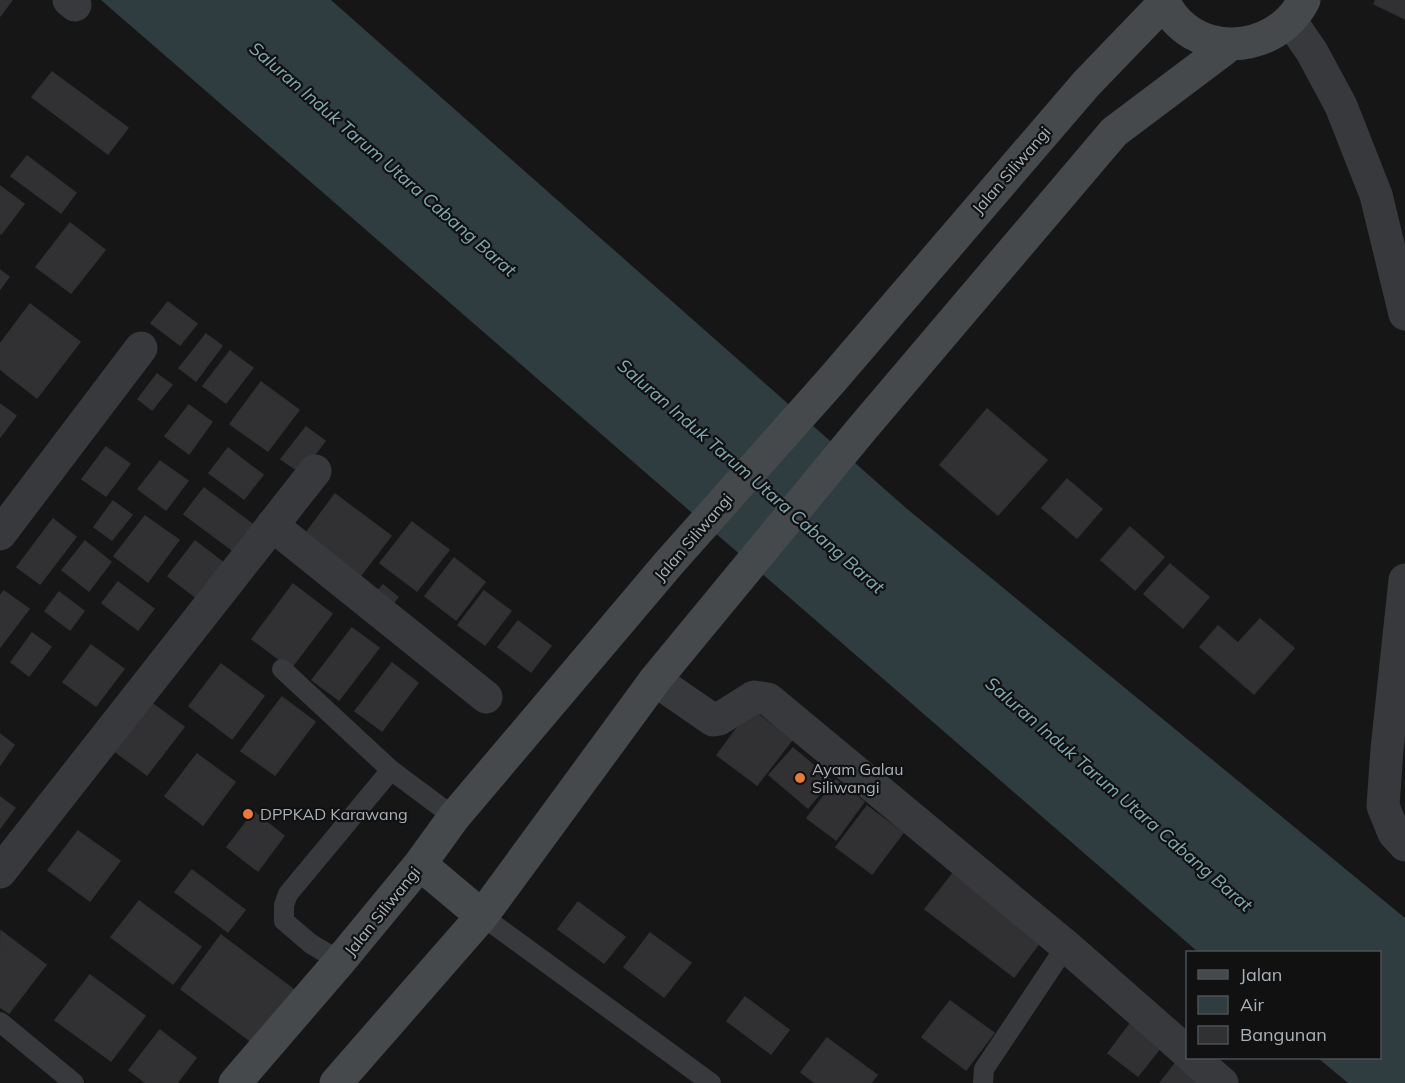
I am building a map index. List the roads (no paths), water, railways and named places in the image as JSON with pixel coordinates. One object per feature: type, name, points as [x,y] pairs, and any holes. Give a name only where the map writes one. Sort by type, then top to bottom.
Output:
[{"type":"main road","points":[[1163,2],[1173,17],[1185,28],[1215,43],[1231,44],[1248,43],[1264,38],[1278,30],[1297,10]]},
{"type":"main road","name":"Jalan Siliwangi","points":[[235,1083],[420,864],[454,817],[669,564],[831,381],[1086,84],[1163,2]]},
{"type":"main road","points":[[336,1083],[482,916],[655,680],[861,430],[1114,132],[1231,44]]},
{"type":"main road","points":[[420,864],[482,916]]},
{"type":"street","points":[[1297,10],[1312,52],[1341,106],[1376,195],[1405,314]]},
{"type":"street","points":[[0,534],[141,348]]},
{"type":"street","points":[[0,872],[315,471]]},
{"type":"street","points":[[272,525],[486,697]]},
{"type":"street","points":[[1405,580],[1383,806],[1394,833],[1405,845]]},
{"type":"street","points":[[655,680],[713,720],[754,697],[768,699],[1066,946],[1186,1051]]},
{"type":"street","points":[[1194,1059],[1222,1083]]},
{"type":"lane","points":[[282,669],[391,770],[454,817]]},
{"type":"lane","points":[[340,961],[311,944],[284,921],[284,905],[288,894],[391,770]]},
{"type":"lane","points":[[482,916],[711,1083]]},
{"type":"lane","points":[[983,1083],[984,1069],[1066,946]]},
{"type":"lane","points":[[0,1022],[74,1083]]},
{"type":"water","name":"Saluran Induk Tarum Utara Cabang Barat","points":[[101,0],[331,0],[906,508],[1405,918],[1405,1083],[1348,1083],[1319,1059],[1381,1059],[1381,951],[1197,951]]},
{"type":"place","name":"Ayam Galau Siliwangi","points":[[800,778]]},
{"type":"place","name":"DPPKAD Karawang","points":[[248,814]]}]
